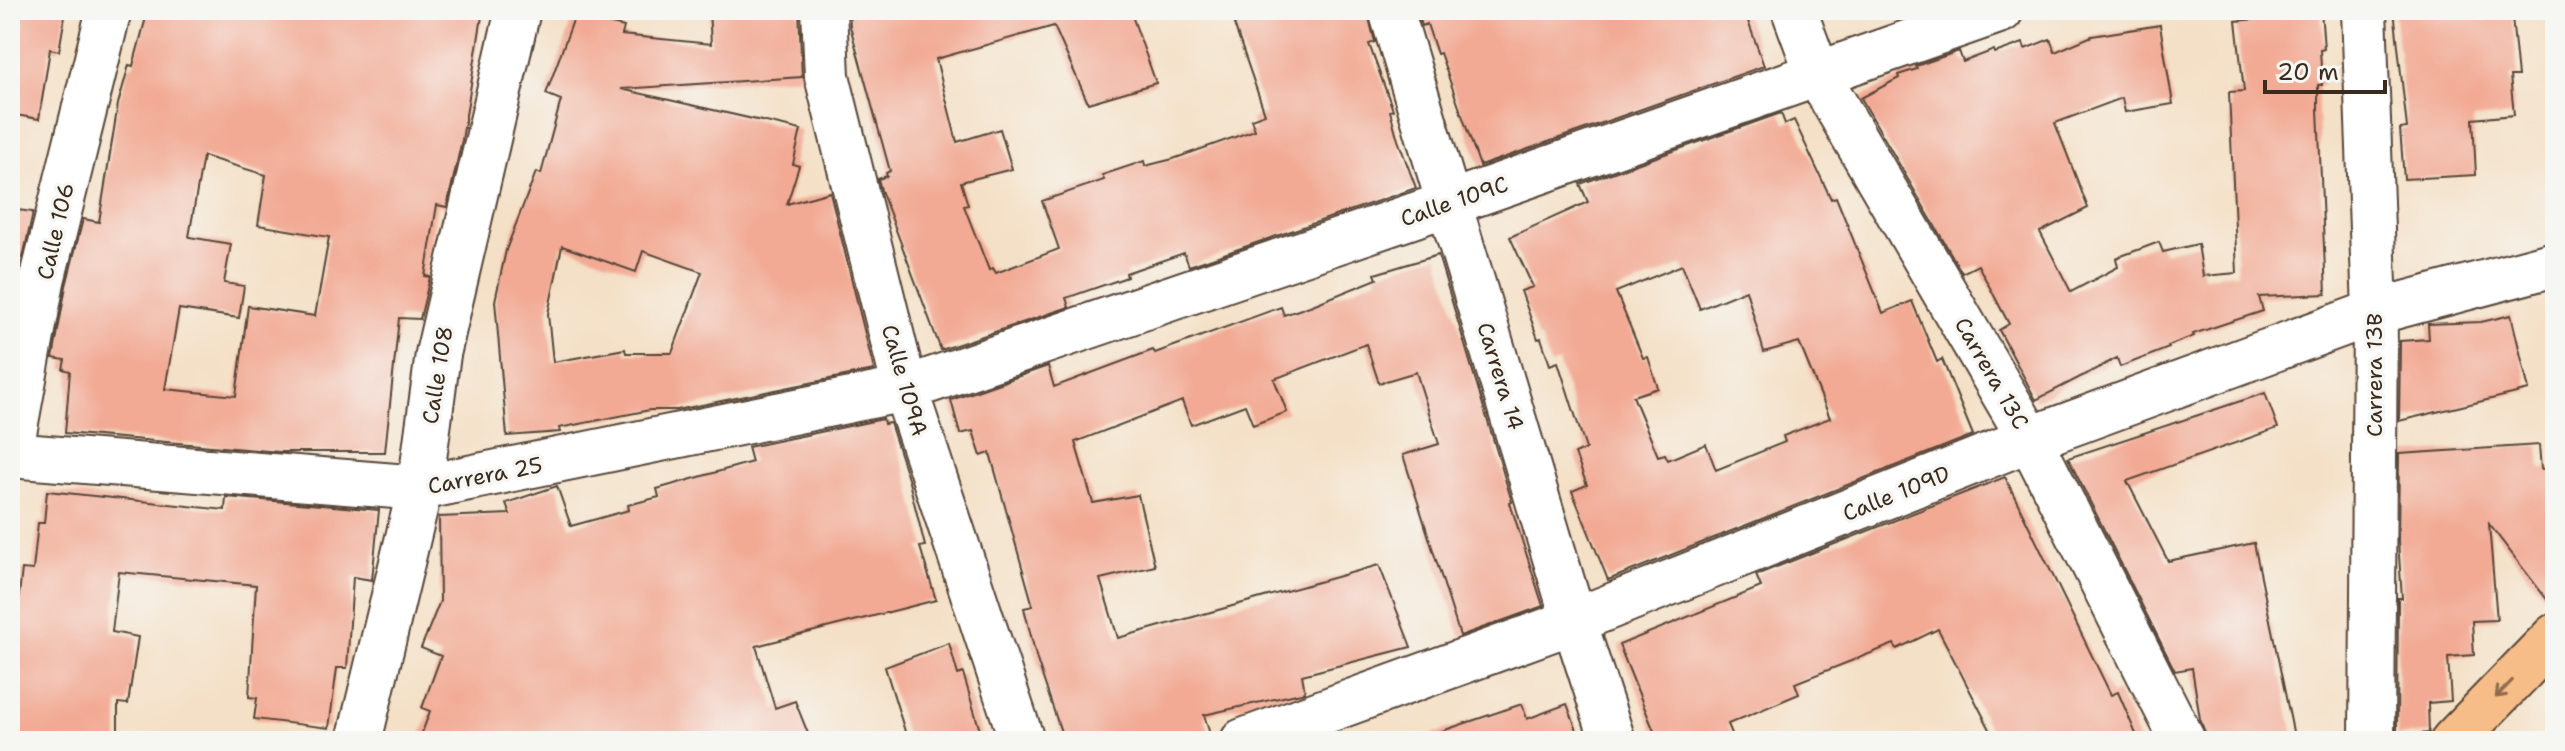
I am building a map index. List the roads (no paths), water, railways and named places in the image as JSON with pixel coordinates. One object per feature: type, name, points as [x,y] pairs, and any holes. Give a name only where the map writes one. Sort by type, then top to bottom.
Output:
[{"type":"highway","points":[[2453,741],[2555,636]]},
{"type":"street","name":"Calle 106","points":[[10,455],[42,281],[109,10]]},
{"type":"street","name":"Calle 108","points":[[359,741],[420,488],[438,354],[518,10]]},
{"type":"street","name":"Calle 109A","points":[[824,10],[827,76],[905,389],[1022,741]]},
{"type":"street","name":"Carrera 14","points":[[1391,10],[1574,621],[1613,741]]},
{"type":"street","name":"Carrera 13C","points":[[1794,10],[1818,75],[2030,439],[2183,741]]},
{"type":"street","name":"Calle 109C","points":[[905,389],[2001,10]]},
{"type":"street","name":"Carrera 13B","points":[[2364,10],[2375,312],[2372,741]]},
{"type":"street","name":"Calle 109D","points":[[1243,741],[1574,621],[2030,439],[2375,312],[2555,264]]},
{"type":"street","name":"Carrera 25","points":[[10,455],[420,488],[905,389]]}]
